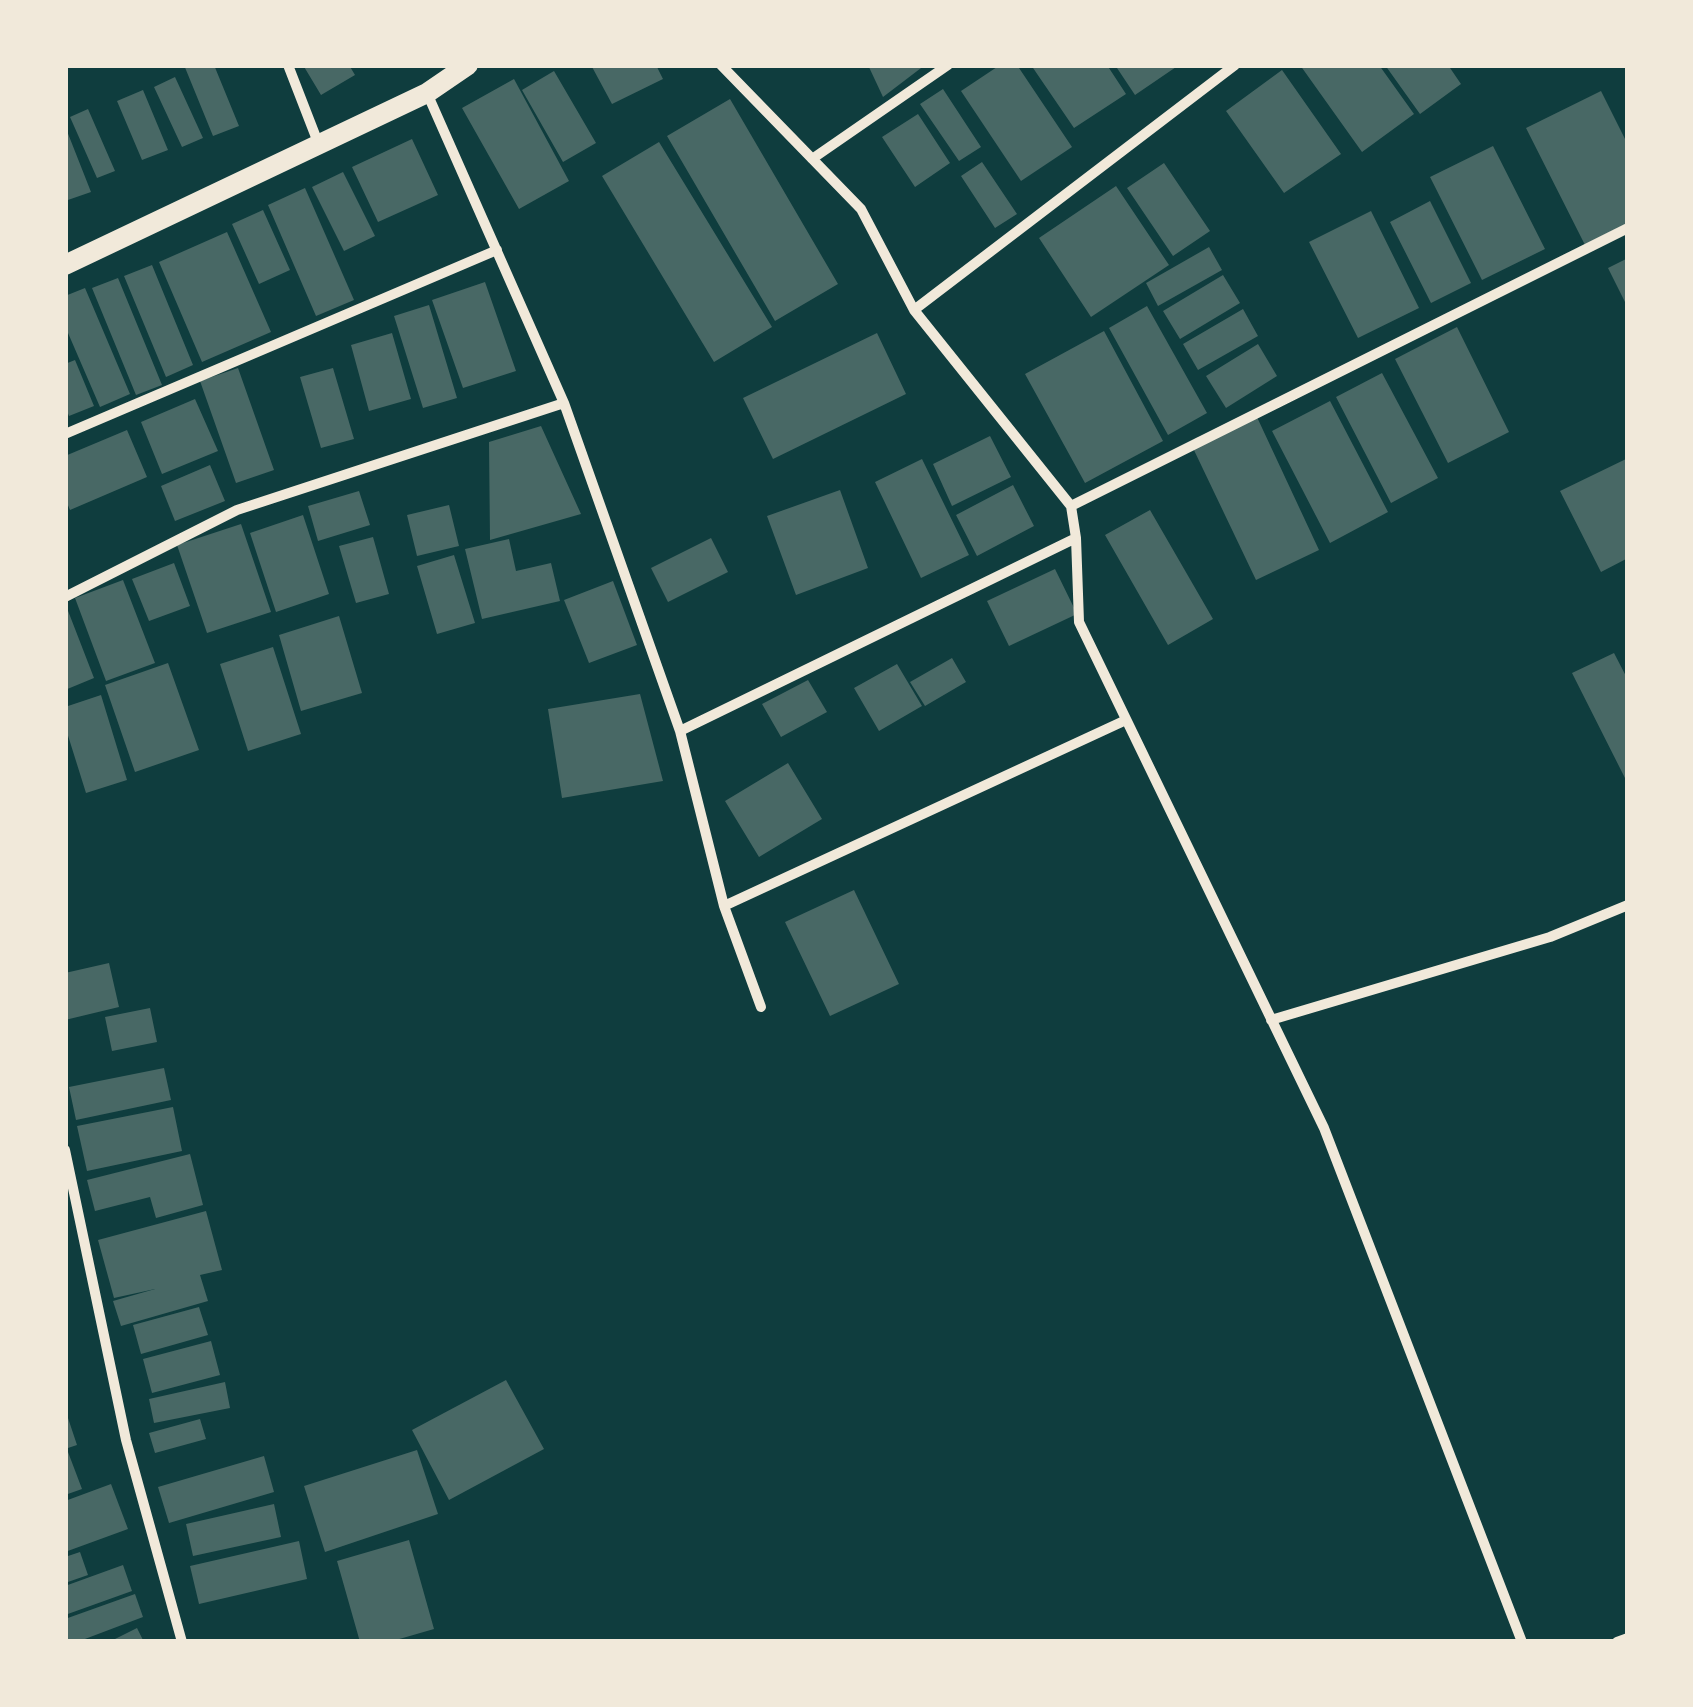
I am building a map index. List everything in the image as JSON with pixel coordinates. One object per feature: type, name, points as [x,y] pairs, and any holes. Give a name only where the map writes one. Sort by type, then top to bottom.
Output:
[{"type":"main road","points":[[65,265],[319,146],[427,92],[468,65]]},
{"type":"street","points":[[288,65],[319,146]]},
{"type":"street","points":[[720,65],[860,208],[914,310],[1071,506],[1079,622],[1324,1128],[1522,1642]]},
{"type":"street","points":[[812,160],[948,65]]},
{"type":"street","points":[[914,310],[1235,65]]},
{"type":"street","points":[[427,92],[564,403],[680,731],[724,906],[761,1007]]},
{"type":"street","points":[[1071,506],[1628,228]]},
{"type":"street","points":[[65,434],[497,250]]},
{"type":"street","points":[[65,596],[238,510],[564,403]]},
{"type":"street","points":[[680,731],[1076,538]]},
{"type":"street","points":[[724,906],[1126,720]]},
{"type":"street","points":[[1272,1020],[1550,937],[1628,905]]},
{"type":"street","points":[[65,1150],[126,1440],[182,1642]]},
{"type":"street","points":[[1617,1642],[1628,1638]]},
{"type":"building","points":[[184,65],[214,65],[239,126],[213,136]]},
{"type":"building","points":[[303,65],[349,65],[355,75],[321,95]]},
{"type":"building","points":[[591,65],[656,65],[663,79],[612,104]]},
{"type":"building","points":[[868,65],[925,65],[883,97]]},
{"type":"building","points":[[1000,65],[1017,65],[1072,147],[1021,181],[961,91]]},
{"type":"building","points":[[1031,65],[1107,65],[1126,94],[1074,128]]},
{"type":"building","points":[[1115,65],[1179,65],[1135,95]]},
{"type":"building","points":[[1300,65],[1379,65],[1414,114],[1362,152]]},
{"type":"building","points":[[1385,65],[1448,65],[1461,84],[1420,114]]},
{"type":"building","points":[[1282,70],[1341,154],[1284,193],[1226,111]]},
{"type":"building","points":[[554,71],[596,143],[563,162],[522,90]]},
{"type":"building","points":[[175,77],[203,138],[182,147],[154,87]]},
{"type":"building","points":[[514,79],[569,181],[519,209],[462,108]]},
{"type":"building","points":[[943,89],[981,147],[959,161],[920,104]]},
{"type":"building","points":[[143,90],[168,150],[142,160],[117,101]]},
{"type":"building","points":[[1601,91],[1628,145],[1628,223],[1585,245],[1526,128]]},
{"type":"building","points":[[730,99],[838,284],[775,321],[667,136]]},
{"type":"building","points":[[88,109],[115,171],[97,178],[70,117]]},
{"type":"building","points":[[918,114],[950,163],[915,187],[882,137]]},
{"type":"building","points":[[65,126],[91,192],[65,201]]},
{"type":"building","points":[[412,139],[438,195],[378,222],[352,167]]},
{"type":"building","points":[[659,142],[772,327],[714,362],[602,176]]},
{"type":"building","points":[[1493,146],[1545,249],[1482,280],[1430,177]]},
{"type":"building","points":[[982,162],[1017,214],[995,228],[961,176]]},
{"type":"building","points":[[1164,163],[1210,231],[1173,256],[1127,188]]},
{"type":"building","points":[[343,172],[375,236],[344,251],[312,187]]},
{"type":"building","points":[[1116,186],[1169,265],[1091,317],[1039,238]]},
{"type":"building","points":[[305,188],[354,300],[316,316],[268,205]]},
{"type":"building","points":[[1430,201],[1471,283],[1431,303],[1390,222]]},
{"type":"building","points":[[263,210],[290,270],[259,284],[232,224]]},
{"type":"building","points":[[1371,211],[1419,308],[1358,338],[1309,242]]},
{"type":"building","points":[[227,232],[271,332],[202,362],[159,262]]},
{"type":"building","points":[[1209,247],[1222,270],[1158,306],[1146,283]]},
{"type":"building","points":[[1628,258],[1628,308],[1608,268]]},
{"type":"building","points":[[152,265],[193,365],[166,377],[124,276]]},
{"type":"building","points":[[1223,275],[1240,303],[1180,339],[1163,311]]},
{"type":"building","points":[[118,278],[162,385],[136,395],[92,288]]},
{"type":"building","points":[[485,282],[516,371],[463,388],[432,300]]},
{"type":"building","points":[[85,288],[130,394],[100,407],[65,326],[65,296]]},
{"type":"building","points":[[429,305],[457,398],[423,408],[394,316]]},
{"type":"building","points":[[1147,306],[1207,413],[1168,435],[1109,328]]},
{"type":"building","points":[[1243,309],[1258,336],[1198,370],[1183,344]]},
{"type":"building","points":[[1457,327],[1509,432],[1448,463],[1395,359]]},
{"type":"building","points":[[1104,331],[1163,441],[1085,483],[1025,374]]},
{"type":"building","points":[[392,333],[411,399],[369,411],[351,345]]},
{"type":"building","points":[[877,333],[906,394],[773,459],[743,398]]},
{"type":"building","points":[[1258,344],[1277,376],[1226,408],[1206,376]]},
{"type":"building","points":[[75,360],[94,406],[69,416],[65,406],[65,364]]},
{"type":"building","points":[[238,368],[274,470],[236,483],[200,381]]},
{"type":"building","points":[[333,368],[354,439],[321,448],[300,377]]},
{"type":"building","points":[[1382,373],[1438,478],[1391,503],[1336,397]]},
{"type":"building","points":[[195,399],[218,451],[162,474],[141,422]]},
{"type":"building","points":[[1330,401],[1388,512],[1330,543],[1272,431]]},
{"type":"building","points":[[1256,415],[1319,550],[1256,580],[1192,446]]},
{"type":"building","points":[[541,426],[581,514],[490,540],[489,442]]},
{"type":"building","points":[[127,430],[147,477],[70,510],[65,498],[65,456]]},
{"type":"building","points":[[990,436],[1011,477],[952,506],[933,464]]},
{"type":"building","points":[[922,459],[969,555],[921,578],[875,482]]},
{"type":"building","points":[[1626,459],[1628,558],[1601,572],[1560,491]]},
{"type":"building","points":[[210,465],[225,501],[175,521],[161,486]]},
{"type":"building","points":[[1013,485],[1034,526],[977,556],[956,515]]},
{"type":"building","points":[[840,490],[868,568],[796,595],[767,516]]},
{"type":"building","points":[[359,491],[370,525],[318,541],[308,506]]},
{"type":"building","points":[[449,505],[459,546],[417,556],[407,515]]},
{"type":"building","points":[[1150,510],[1213,619],[1168,645],[1105,535]]},
{"type":"building","points":[[303,515],[329,594],[276,612],[250,533]]},
{"type":"building","points":[[241,524],[271,612],[207,633],[177,545]]},
{"type":"building","points":[[373,537],[389,594],[356,603],[339,546]]},
{"type":"building","points":[[711,538],[728,572],[668,602],[651,568]]},
{"type":"building","points":[[509,539],[516,571],[551,563],[560,601],[482,619],[465,549]]},
{"type":"building","points":[[454,555],[475,623],[437,634],[417,566]]},
{"type":"building","points":[[174,563],[190,606],[149,621],[132,579]]},
{"type":"building","points":[[1055,569],[1077,614],[1009,646],[987,601]]},
{"type":"building","points":[[123,580],[155,663],[106,681],[75,598]]},
{"type":"building","points":[[613,581],[637,645],[589,663],[564,600]]},
{"type":"building","points":[[65,603],[94,678],[65,690]]},
{"type":"building","points":[[339,616],[362,693],[301,711],[279,635]]},
{"type":"building","points":[[273,647],[301,734],[248,751],[220,664]]},
{"type":"building","points":[[1614,653],[1628,680],[1628,784],[1572,673]]},
{"type":"building","points":[[952,658],[966,682],[925,706],[910,682]]},
{"type":"building","points":[[168,663],[199,750],[135,772],[105,685]]},
{"type":"building","points":[[897,664],[922,706],[879,731],[854,688]]},
{"type":"building","points":[[808,680],[827,712],[781,737],[762,704]]},
{"type":"building","points":[[640,694],[663,781],[562,798],[548,709]]},
{"type":"building","points":[[101,695],[127,780],[86,793],[65,726],[65,707]]},
{"type":"building","points":[[788,763],[822,819],[759,857],[725,801]]},
{"type":"building","points":[[854,890],[899,984],[830,1016],[785,922]]},
{"type":"building","points":[[109,963],[119,1007],[65,1020],[65,973]]},
{"type":"building","points":[[150,1008],[157,1042],[112,1051],[105,1017]]},
{"type":"building","points":[[164,1068],[171,1100],[76,1120],[69,1087]]},
{"type":"building","points":[[173,1107],[182,1151],[87,1171],[77,1126]]},
{"type":"building","points":[[190,1154],[203,1205],[156,1218],[150,1197],[95,1211],[87,1180]]},
{"type":"building","points":[[206,1211],[222,1270],[200,1275],[208,1301],[121,1326],[113,1301],[155,1289],[114,1298],[98,1240]]},
{"type":"building","points":[[199,1307],[208,1335],[141,1354],[133,1325]]},
{"type":"building","points":[[211,1341],[220,1375],[152,1393],[143,1359]]},
{"type":"building","points":[[506,1380],[544,1449],[449,1500],[412,1430]]},
{"type":"building","points":[[225,1382],[230,1408],[154,1423],[149,1399]]},
{"type":"building","points":[[65,1409],[77,1445],[65,1449]]},
{"type":"building","points":[[200,1419],[206,1439],[155,1453],[149,1433]]},
{"type":"building","points":[[417,1450],[438,1514],[325,1552],[304,1486]]},
{"type":"building","points":[[68,1452],[82,1489],[65,1495],[65,1453]]},
{"type":"building","points":[[264,1456],[274,1492],[169,1523],[158,1487]]},
{"type":"building","points":[[111,1484],[128,1529],[65,1552],[65,1501]]},
{"type":"building","points":[[274,1504],[281,1537],[193,1556],[186,1524]]},
{"type":"building","points":[[409,1540],[434,1629],[389,1642],[360,1642],[337,1561]]},
{"type":"building","points":[[299,1541],[307,1579],[199,1604],[190,1566]]},
{"type":"building","points":[[80,1552],[88,1575],[65,1583],[65,1557]]},
{"type":"building","points":[[123,1565],[132,1591],[65,1615],[65,1586]]},
{"type":"building","points":[[135,1594],[143,1617],[77,1642],[65,1642],[65,1619]]},
{"type":"building","points":[[137,1628],[144,1642],[109,1642]]}]
